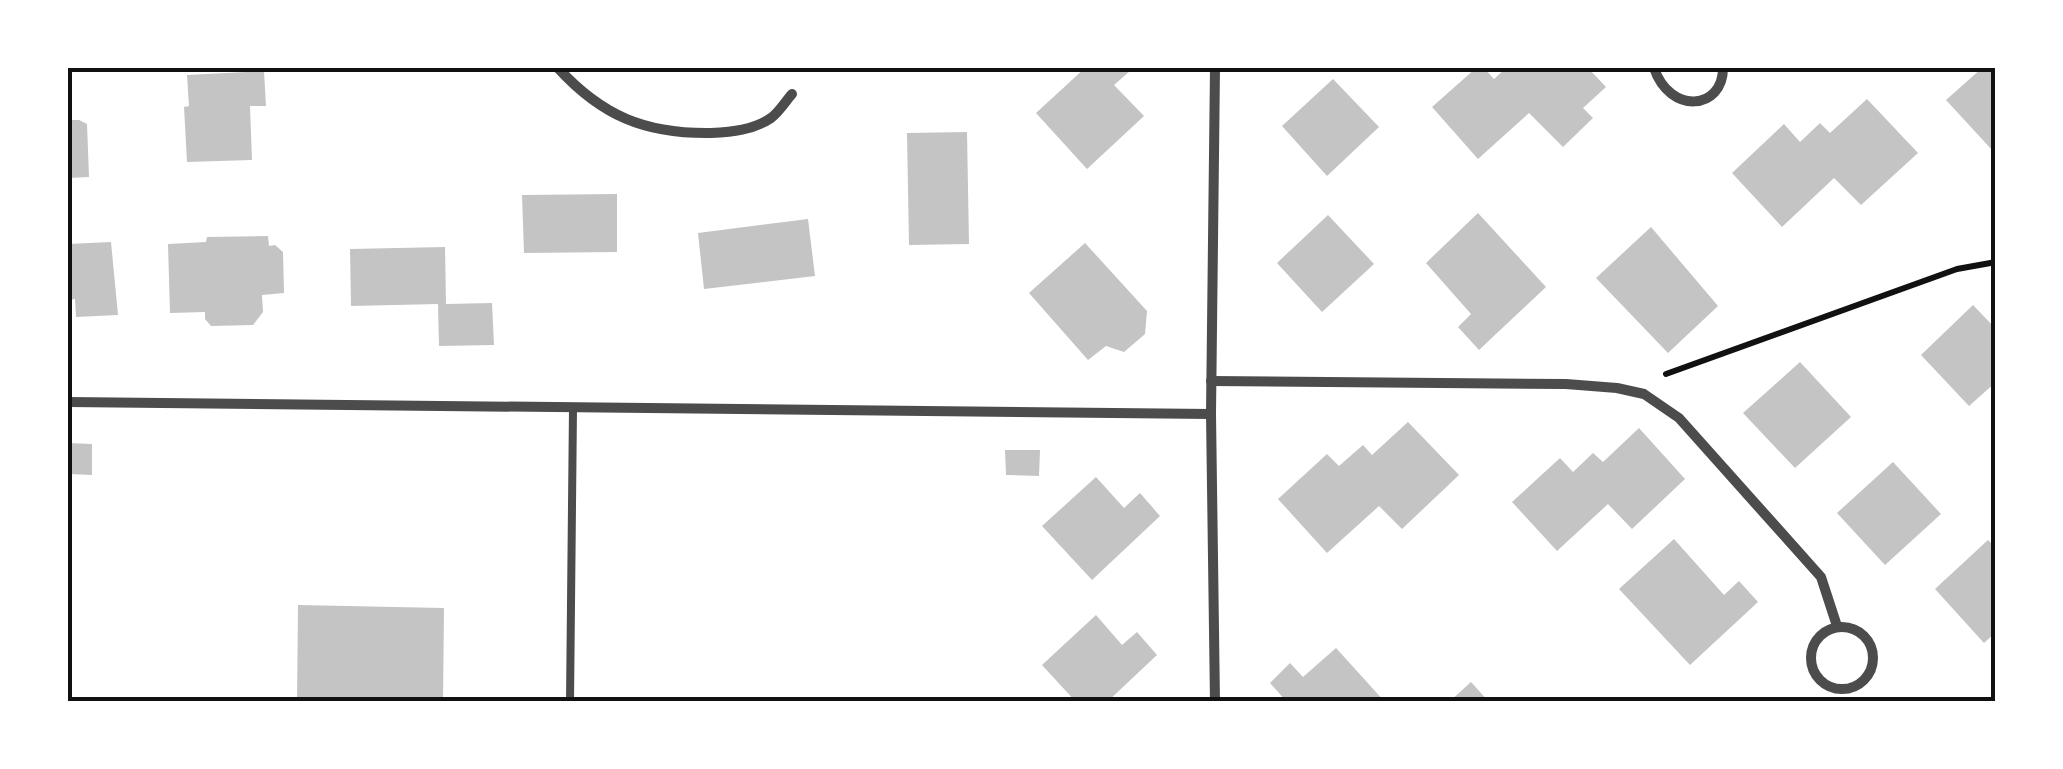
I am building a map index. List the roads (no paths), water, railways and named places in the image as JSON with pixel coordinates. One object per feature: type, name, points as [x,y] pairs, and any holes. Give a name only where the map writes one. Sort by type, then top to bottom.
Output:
[{"type":"street","points":[[558,68],[581,93],[612,114],[656,130],[684,133],[750,129],[774,116],[792,94]]},
{"type":"street","points":[[1215,68],[1211,414],[1216,702]]},
{"type":"street","points":[[1654,68],[1660,86],[1675,99],[1695,102],[1714,93],[1724,75],[1723,68]]},
{"type":"street","points":[[1211,381],[1566,384],[1644,394],[1679,418],[1822,578],[1837,626]]},
{"type":"street","points":[[68,402],[1211,414]]},
{"type":"street","points":[[1837,626],[1854,628],[1867,638],[1874,652],[1872,669],[1862,683],[1848,690],[1831,688],[1817,678],[1810,662],[1812,646],[1822,632],[1837,626]]},
{"type":"lane","points":[[570,702],[574,408]]}]
